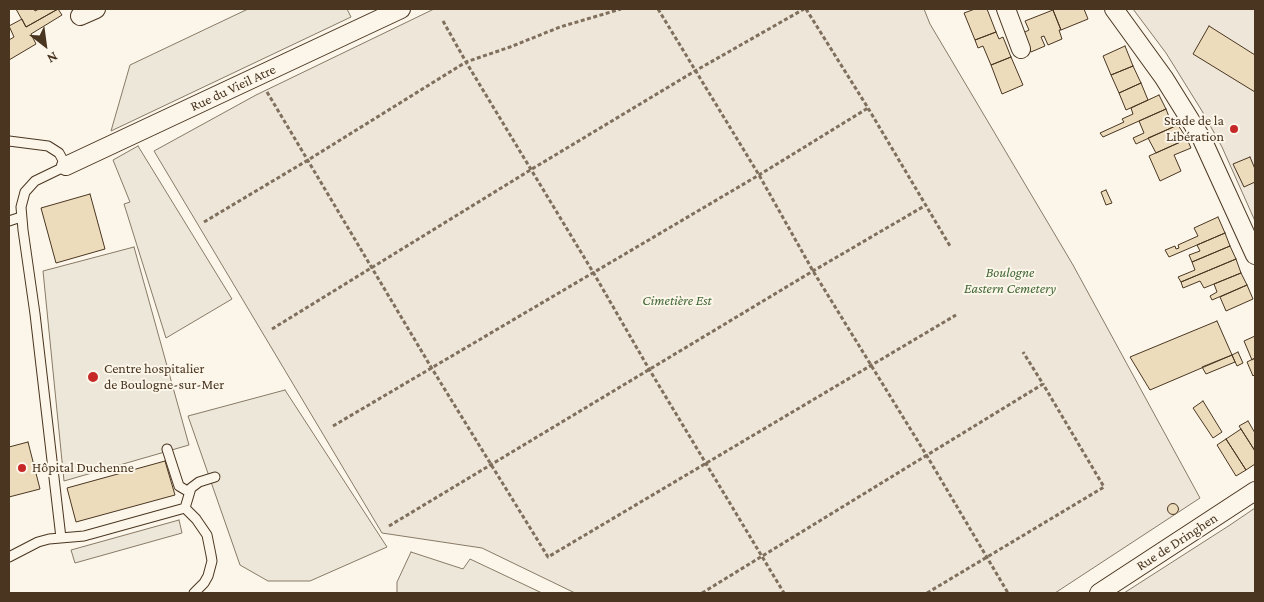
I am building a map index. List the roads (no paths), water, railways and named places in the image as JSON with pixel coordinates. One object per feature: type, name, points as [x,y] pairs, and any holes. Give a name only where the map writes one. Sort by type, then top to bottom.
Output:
[{"type":"street","name":"Rue du Vieil Atre","points":[[66,166],[401,9]]},
{"type":"street","points":[[1006,9],[1021,49]]},
{"type":"street","points":[[1114,9],[1164,78],[1202,139],[1255,255]]},
{"type":"street","name":"Rue de Dringhen","points":[[1099,593],[1255,491]]},
{"type":"lane","points":[[9,141],[48,146],[59,153],[66,166],[41,177],[28,188],[22,200],[21,218],[35,314],[61,538]]},
{"type":"lane","points":[[9,221],[21,218]]},
{"type":"lane","points":[[167,449],[179,486],[189,492]]},
{"type":"lane","points":[[185,508],[191,488],[199,482],[215,477]]},
{"type":"lane","points":[[9,557],[38,542],[84,536],[185,508]]},
{"type":"lane","points":[[185,508],[207,535],[211,555],[208,576],[194,593]]},
{"type":"place","name":"Stade de la Libération","points":[[1234,129]]},
{"type":"place","name":"Centre hospitalier de Boulogne-sur-Mer","points":[[93,377]]},
{"type":"place","name":"Hôpital Duchenne","points":[[22,468]]},
{"type":"park label","name":"Boulogne Eastern Cemetery","points":[[1010,282]]},
{"type":"park label","name":"Cimetière Est","points":[[677,301]]}]
